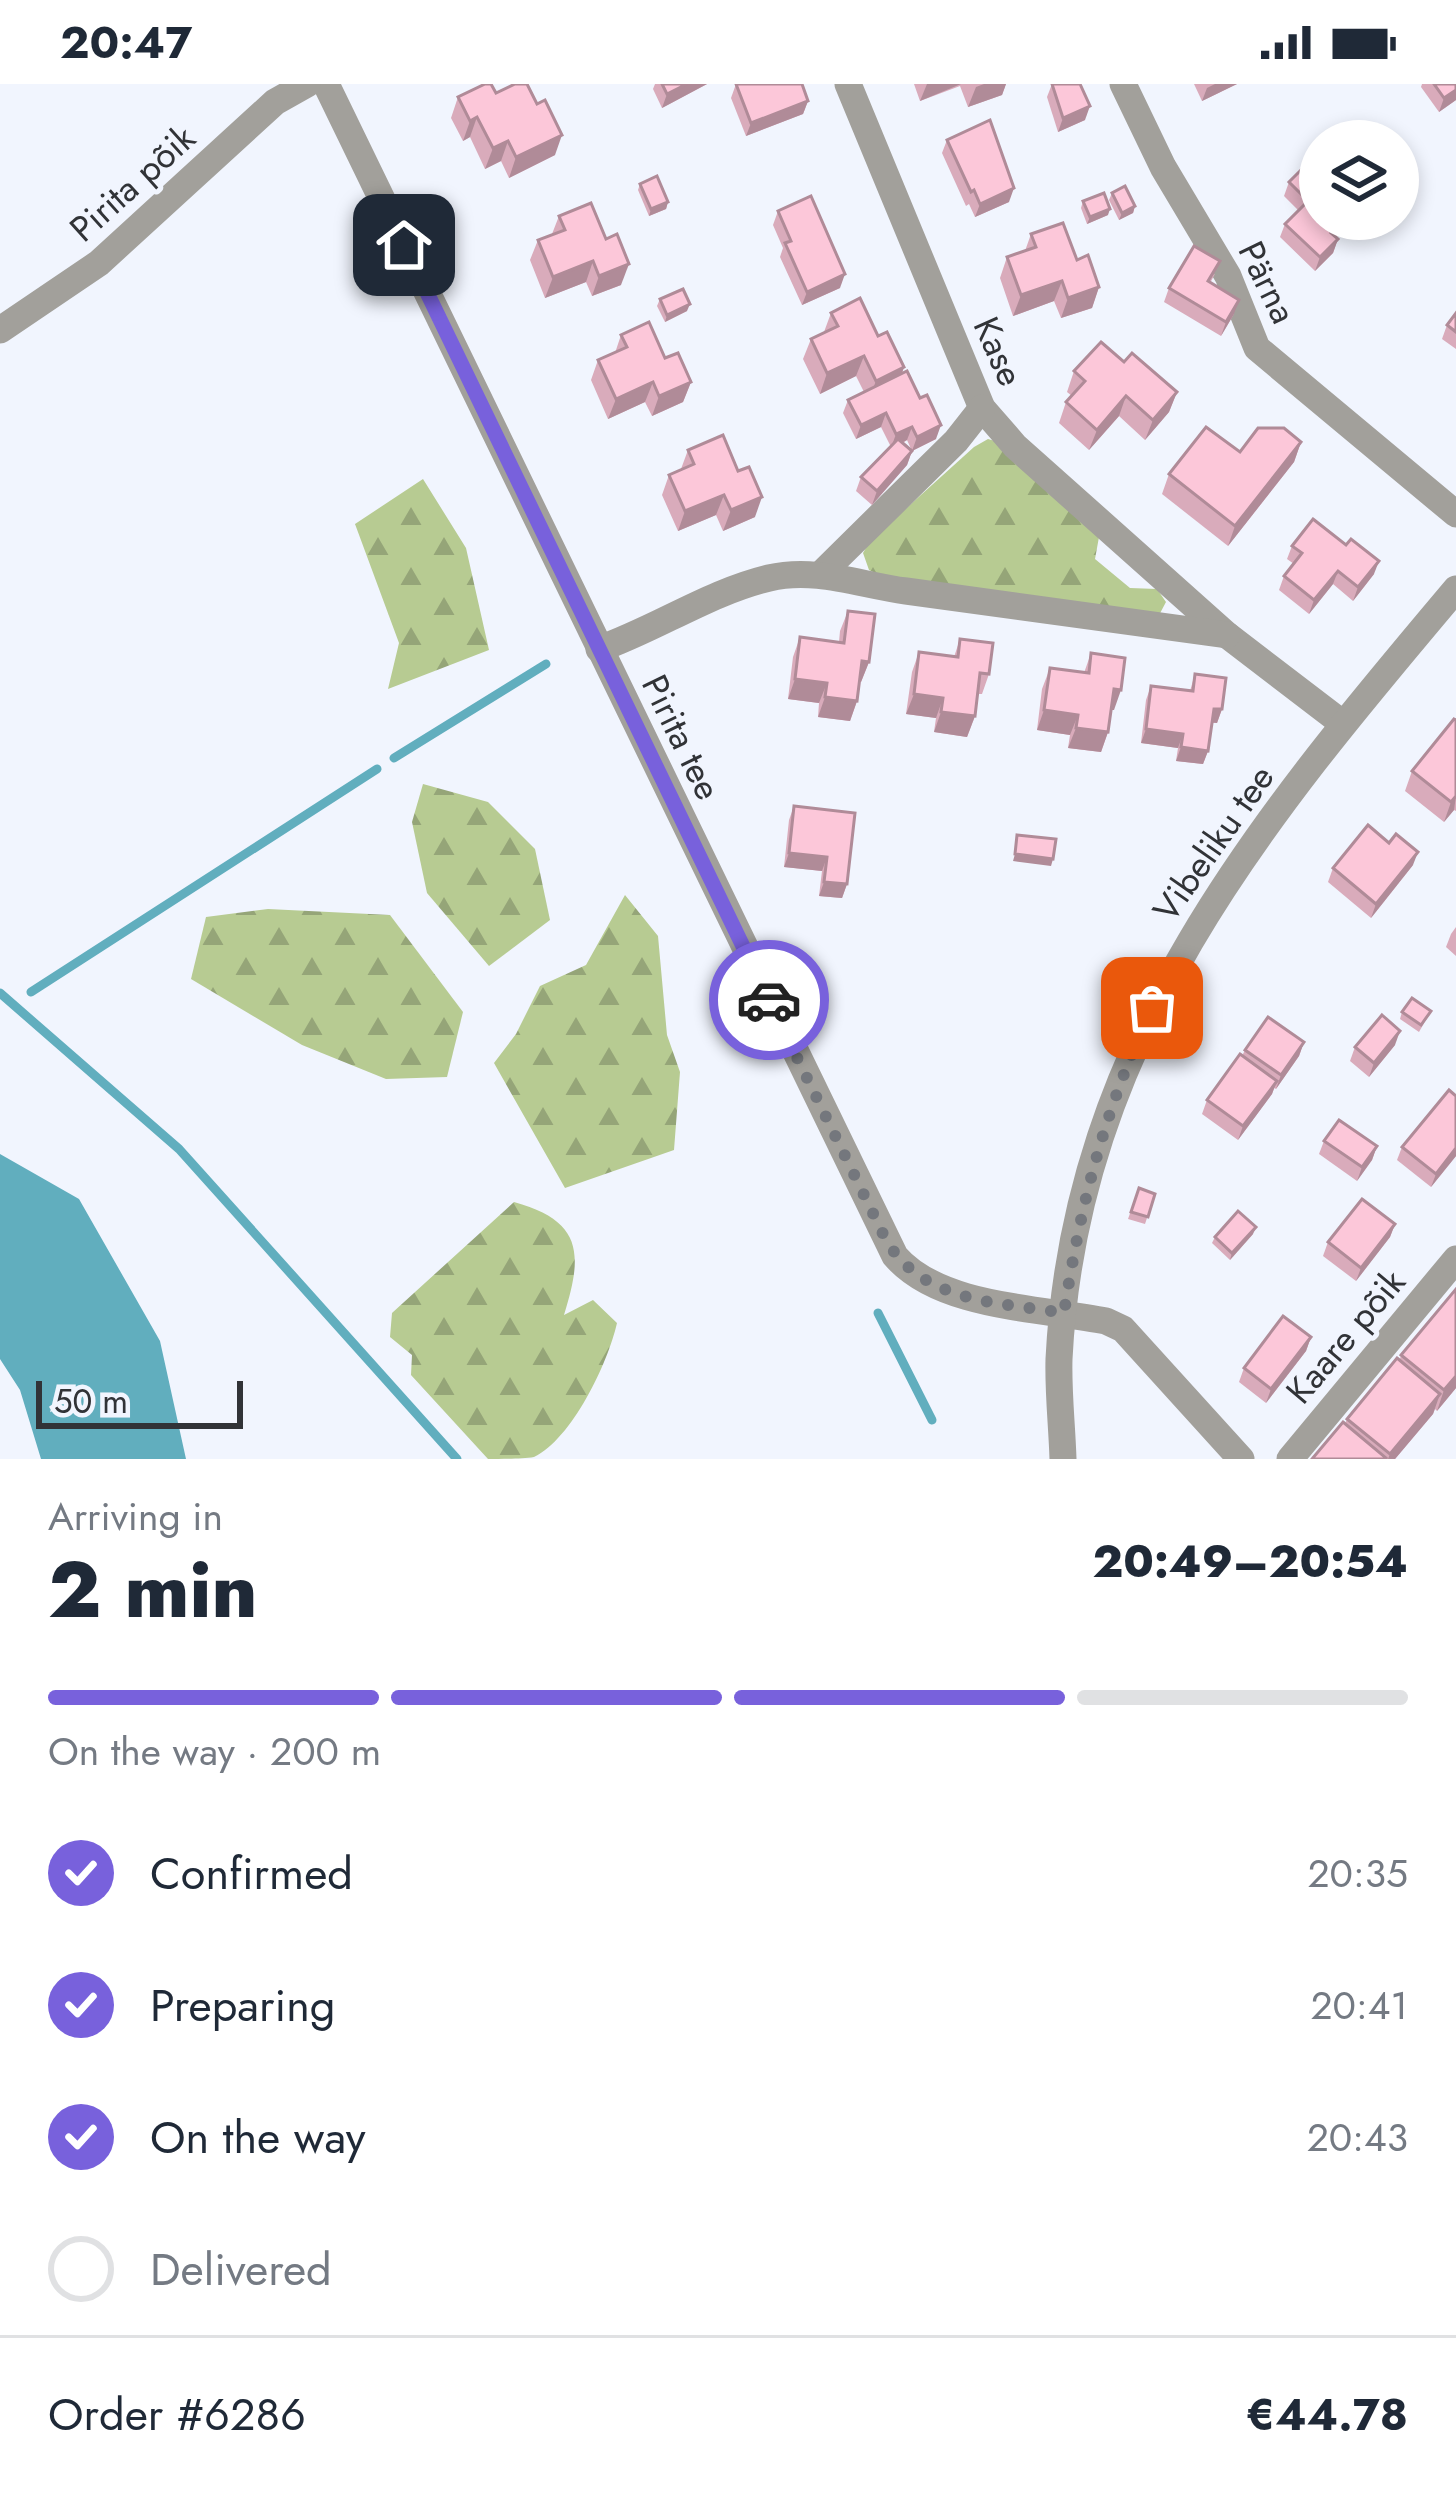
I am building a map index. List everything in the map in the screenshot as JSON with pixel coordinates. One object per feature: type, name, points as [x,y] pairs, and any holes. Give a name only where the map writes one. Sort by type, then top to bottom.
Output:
[{"type":"street","name":"Pirita põik","points":[[0,330],[98,263],[275,103],[307,84]]},
{"type":"street","name":"Pirita tee","points":[[326,84],[895,1256],[932,1286],[962,1296],[1064,1313]]},
{"type":"street","name":"Kase","points":[[848,84],[982,408],[1015,446],[1227,634],[1342,723]]},
{"type":"street","name":"Pärna","points":[[1124,84],[1163,167],[1228,276],[1257,348],[1456,514]]},
{"type":"street","points":[[820,574],[956,441],[982,408]]},
{"type":"street","points":[[599,649],[768,578],[820,574],[891,589],[1227,634]]},
{"type":"street","name":"Vibeliku tee","points":[[1063,1459],[1059,1363],[1064,1313],[1076,1231],[1118,1082],[1180,953],[1239,859],[1342,723],[1456,589]]},
{"type":"street","name":"Kaare põik","points":[[1290,1459],[1456,1259]]},
{"type":"street","points":[[1064,1313],[1123,1329],[1241,1459]]},
{"type":"green space","points":[[988,439],[1002,443],[1099,537],[1095,559],[1130,588],[1157,589],[1166,602],[1158,617],[889,580],[869,570],[863,553],[870,541]]},
{"type":"green space","points":[[423,479],[466,548],[489,650],[388,689],[399,643],[355,524]]},
{"type":"green space","points":[[423,784],[488,802],[535,849],[550,920],[489,966],[427,893],[412,822]]},
{"type":"green space","points":[[625,895],[658,936],[667,1035],[680,1072],[674,1150],[565,1188],[494,1063],[516,1034],[540,986],[586,965]]},
{"type":"green space","points":[[268,909],[390,915],[463,1012],[447,1077],[386,1079],[302,1045],[191,979],[206,917]]},
{"type":"green space","points":[[514,1202],[554,1219],[572,1243],[574,1274],[564,1315],[593,1300],[617,1323],[597,1378],[562,1434],[534,1457],[488,1459],[411,1375],[412,1355],[390,1337],[392,1313]]},
{"type":"water","points":[[0,1154],[79,1199],[160,1341],[186,1459],[41,1459],[20,1390],[0,1359]]},
{"type":"building","points":[[491,84],[496,93],[527,84],[537,104],[545,100],[562,135],[516,157],[508,141],[493,148],[477,117],[470,121],[458,97]]},
{"type":"building","points":[[662,84],[687,84],[667,94]]},
{"type":"building","points":[[736,84],[802,84],[808,101],[751,123]]},
{"type":"building","points":[[1052,84],[1080,84],[1090,106],[1063,118]]},
{"type":"building","points":[[1434,84],[1456,84],[1456,90],[1444,98]]},
{"type":"building","points":[[990,120],[1014,188],[980,204],[947,140]]},
{"type":"building","points":[[1299,172],[1299,192],[1289,182]]},
{"type":"building","points":[[657,176],[668,202],[651,209],[640,184]]},
{"type":"building","points":[[1125,186],[1135,206],[1122,213],[1112,193]]},
{"type":"building","points":[[1104,193],[1110,209],[1090,217],[1083,201]]},
{"type":"building","points":[[811,196],[845,274],[807,292],[785,243],[791,241],[778,211]]},
{"type":"building","points":[[591,203],[606,239],[617,234],[629,264],[599,276],[593,261],[553,277],[538,240],[565,230],[559,216]]},
{"type":"building","points":[[1299,210],[1299,237],[1285,224]]},
{"type":"building","points":[[1063,223],[1077,260],[1088,255],[1099,287],[1068,298],[1062,281],[1021,295],[1007,257],[1036,247],[1031,234]]},
{"type":"building","points":[[1302,240],[1337,240],[1320,257]]},
{"type":"building","points":[[1194,246],[1220,261],[1208,281],[1239,300],[1226,322],[1169,288]]},
{"type":"building","points":[[683,289],[690,304],[667,315],[660,299]]},
{"type":"building","points":[[860,298],[878,336],[887,332],[904,367],[876,381],[864,356],[827,373],[811,339],[838,326],[831,313]]},
{"type":"building","points":[[649,322],[665,358],[678,353],[691,382],[659,396],[653,382],[616,399],[598,360],[627,347],[621,335]]},
{"type":"building","points":[[1101,342],[1124,362],[1132,353],[1177,392],[1153,420],[1126,396],[1097,430],[1066,402],[1085,381],[1074,371]]},
{"type":"building","points":[[907,371],[920,398],[927,395],[941,425],[917,437],[912,427],[896,434],[886,413],[861,425],[848,400]]},
{"type":"building","points":[[1206,427],[1240,452],[1258,428],[1284,428],[1301,442],[1235,526],[1169,474]]},
{"type":"building","points":[[723,435],[738,471],[749,467],[762,497],[731,510],[724,495],[685,511],[669,475],[694,464],[688,450]]},
{"type":"building","points":[[898,439],[912,451],[877,491],[861,477]]},
{"type":"building","points":[[1313,519],[1346,545],[1351,539],[1379,561],[1358,587],[1338,571],[1314,600],[1284,576],[1302,553],[1292,546]]},
{"type":"building","points":[[848,611],[875,614],[869,662],[862,661],[857,701],[825,697],[827,683],[795,679],[800,637],[844,643]]},
{"type":"building","points":[[960,639],[993,643],[989,674],[980,673],[975,716],[941,712],[943,698],[914,694],[919,652],[958,657]]},
{"type":"building","points":[[1091,653],[1125,658],[1121,690],[1114,689],[1108,732],[1076,728],[1078,715],[1044,710],[1050,668],[1089,673]]},
{"type":"building","points":[[1195,674],[1226,678],[1222,709],[1214,709],[1208,751],[1181,747],[1183,734],[1146,729],[1151,686],[1193,691]]},
{"type":"building","points":[[1454,719],[1456,796],[1451,802],[1412,771]]},
{"type":"building","points":[[794,806],[855,813],[847,884],[824,882],[827,857],[789,853]]},
{"type":"building","points":[[1368,825],[1389,843],[1396,834],[1418,852],[1376,904],[1333,868]]},
{"type":"building","points":[[1017,835],[1056,839],[1053,859],[1015,854]]},
{"type":"building","points":[[1412,998],[1431,1011],[1421,1025],[1402,1012]]},
{"type":"building","points":[[1382,1015],[1400,1031],[1374,1063],[1355,1047]]},
{"type":"building","points":[[1268,1017],[1304,1042],[1281,1075],[1245,1050]]},
{"type":"building","points":[[1240,1054],[1277,1081],[1243,1126],[1207,1100]]},
{"type":"building","points":[[1449,1090],[1456,1096],[1456,1148],[1436,1174],[1402,1147]]},
{"type":"building","points":[[1339,1120],[1377,1146],[1362,1167],[1324,1141]]},
{"type":"building","points":[[1139,1188],[1155,1194],[1148,1217],[1131,1212]]},
{"type":"building","points":[[1362,1199],[1395,1224],[1361,1268],[1328,1242]]},
{"type":"building","points":[[1238,1211],[1256,1227],[1232,1253],[1215,1237]]},
{"type":"building","points":[[1456,1289],[1456,1376],[1444,1390],[1401,1355]]},
{"type":"building","points":[[1283,1316],[1311,1337],[1271,1389],[1244,1368]]},
{"type":"building","points":[[1397,1358],[1440,1394],[1390,1454],[1347,1419]]},
{"type":"building","points":[[1343,1422],[1386,1458],[1312,1459]]},
{"type":"waterway","points":[[394,758],[546,664]]},
{"type":"waterway","points":[[31,992],[377,769]]},
{"type":"waterway","points":[[0,993],[179,1149],[457,1459]]},
{"type":"waterway","points":[[878,1313],[932,1420]]},
{"type":"way so far","points":[[769,1000],[885,1238],[908,1271],[962,1296],[1064,1313],[1076,1231],[1096,1150],[1118,1082],[1152,1008]]},
{"type":"route","points":[[404,245],[769,1000]]}]
